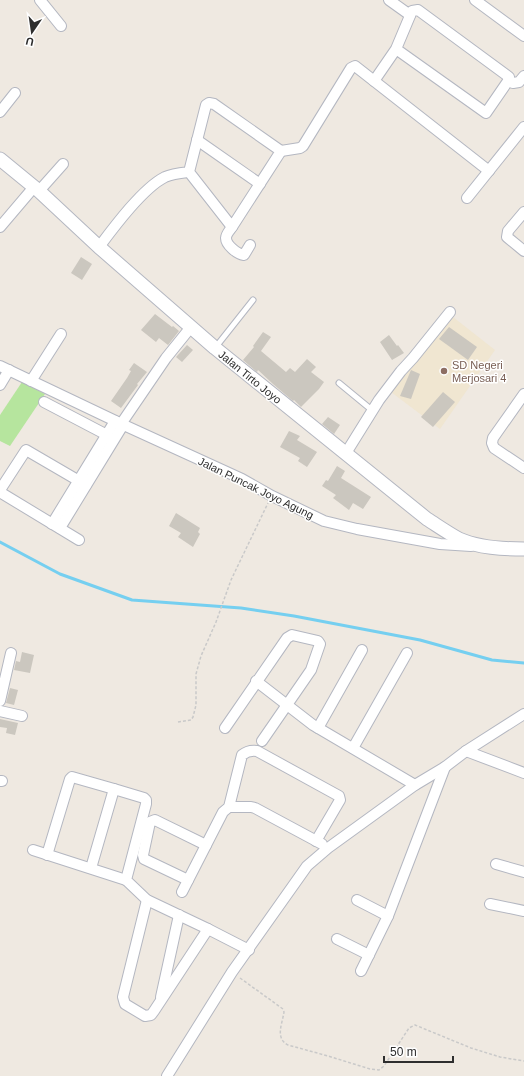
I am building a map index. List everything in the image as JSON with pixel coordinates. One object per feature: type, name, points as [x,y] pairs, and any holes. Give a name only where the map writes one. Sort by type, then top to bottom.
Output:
[{"type":"street","points":[[40,0],[61,26]]},
{"type":"street","points":[[389,0],[410,15]]},
{"type":"street","points":[[474,0],[524,36]]},
{"type":"street","points":[[374,81],[396,49],[412,11],[418,10],[507,74],[509,77],[508,81],[486,113],[396,49]]},
{"type":"street","points":[[189,172],[206,105],[211,103],[214,104],[281,151],[300,148],[303,146],[351,68],[355,66],[489,171]]},
{"type":"street","points":[[508,81],[513,83],[519,82],[524,76]]},
{"type":"street","points":[[0,112],[15,92]]},
{"type":"street","points":[[467,198],[524,127]]},
{"type":"street","points":[[197,140],[260,184]]},
{"type":"street","points":[[250,245],[244,254],[239,254],[226,240],[226,236],[281,151]]},
{"type":"street","name":"Jalan Tirto Joyo","points":[[0,159],[36,189],[215,348],[427,519],[461,540],[482,546],[524,549]]},
{"type":"street","points":[[0,227],[36,189],[63,164]]},
{"type":"street","points":[[189,172],[232,227]]},
{"type":"street","points":[[100,247],[132,207],[148,190],[166,177],[189,172]]},
{"type":"street","points":[[524,212],[508,231],[507,237],[524,251]]},
{"type":"street","points":[[346,453],[401,371],[450,312]]},
{"type":"street","points":[[56,526],[120,423],[166,358],[191,327]]},
{"type":"street","points":[[31,381],[61,334]]},
{"type":"street","name":"Jalan Puncak Joyo Agung","points":[[0,366],[232,474],[306,513],[337,525],[440,544],[482,546]]},
{"type":"street","points":[[0,385],[10,370]]},
{"type":"street","points":[[524,394],[493,438],[492,444],[494,448],[524,468]]},
{"type":"street","points":[[44,402],[106,435]]},
{"type":"street","points":[[82,483],[106,435],[120,423]]},
{"type":"street","points":[[78,540],[0,490],[24,451],[28,450],[82,483]]},
{"type":"street","points":[[225,728],[287,638],[292,635],[318,641],[320,644],[311,670],[262,741]]},
{"type":"street","points":[[318,728],[362,650]]},
{"type":"street","points":[[0,701],[11,653]]},
{"type":"street","points":[[353,748],[407,653]]},
{"type":"street","points":[[256,681],[318,728],[415,785]]},
{"type":"street","points":[[0,711],[22,716]]},
{"type":"street","points":[[167,1076],[232,972],[307,866],[328,848],[415,785],[445,767],[466,751],[524,714]]},
{"type":"street","points":[[182,892],[223,812],[229,807],[242,756],[252,750],[257,751],[339,796],[340,800],[316,841]]},
{"type":"street","points":[[466,751],[524,773]]},
{"type":"street","points":[[360,971],[388,916],[445,767]]},
{"type":"street","points":[[47,854],[70,779],[72,777],[144,798],[146,800],[146,804],[126,880]]},
{"type":"street","points":[[91,868],[114,789]]},
{"type":"street","points":[[229,807],[256,808],[328,848]]},
{"type":"street","points":[[188,880],[144,859],[142,855],[150,822],[155,820],[206,845]]},
{"type":"street","points":[[33,850],[126,880],[147,900],[249,950]]},
{"type":"street","points":[[496,864],[524,872]]},
{"type":"street","points":[[147,900],[123,997],[125,1004],[145,1016],[151,1015],[208,929]]},
{"type":"street","points":[[357,900],[388,916]]},
{"type":"street","points":[[490,904],[524,911]]},
{"type":"street","points":[[159,1002],[179,915]]},
{"type":"street","points":[[337,939],[369,955]]},
{"type":"lane","points":[[215,348],[253,300]]},
{"type":"lane","points":[[339,383],[373,411]]},
{"type":"path","points":[[178,722],[191,720],[193,717],[196,704],[196,674],[201,656],[226,593],[272,496]]},
{"type":"path","points":[[232,972],[283,1009],[284,1012],[280,1037],[282,1042],[288,1045],[370,1069],[379,1070],[384,1066],[409,1028],[415,1025],[471,1048],[500,1057],[524,1061]]},
{"type":"shaded area","name":"SD Negeri Merjosari 4","points":[[453,317],[495,350],[440,429],[391,392]]},
{"type":"green space","points":[[22,382],[45,394],[10,446],[0,441],[0,415]]},
{"type":"building","points":[[81,257],[92,264],[82,280],[71,273]]},
{"type":"building","points":[[155,314],[179,331],[168,345],[159,338],[156,342],[141,330]]},
{"type":"building","points":[[449,327],[477,347],[468,360],[439,339]]},
{"type":"building","points":[[263,332],[271,337],[261,351],[286,372],[290,368],[295,372],[307,359],[316,367],[311,372],[324,382],[301,407],[258,370],[257,372],[243,360],[254,347],[253,346]]},
{"type":"building","points":[[389,335],[404,353],[392,360],[380,342]]},
{"type":"building","points":[[187,345],[193,350],[182,362],[176,357]]},
{"type":"building","points":[[134,363],[147,372],[121,408],[111,401],[127,378],[131,371],[129,370]]},
{"type":"building","points":[[411,370],[420,374],[411,399],[400,396]]},
{"type":"building","points":[[443,392],[455,402],[433,427],[421,417]]},
{"type":"building","points":[[328,417],[340,425],[334,434],[322,424]]},
{"type":"building","points":[[289,431],[300,436],[297,440],[317,452],[307,467],[298,461],[300,458],[280,447]]},
{"type":"building","points":[[337,466],[345,471],[341,478],[371,497],[363,509],[353,503],[349,510],[333,498],[336,495],[322,486],[326,480],[328,481]]},
{"type":"building","points":[[176,513],[200,528],[198,532],[200,534],[193,547],[178,537],[181,533],[169,526]]},
{"type":"building","points":[[22,652],[34,655],[30,673],[14,670],[16,661],[20,662]]},
{"type":"building","points":[[10,688],[18,690],[14,705],[6,703]]},
{"type":"building","points":[[0,719],[18,723],[15,735],[6,733],[7,728],[0,727]]},
{"type":"waterway","points":[[0,542],[60,574],[132,600],[241,608],[294,616],[420,640],[492,660],[524,663]]},
{"type":"place","name":"SD Negeri Merjosari 4","points":[[444,371]]}]
